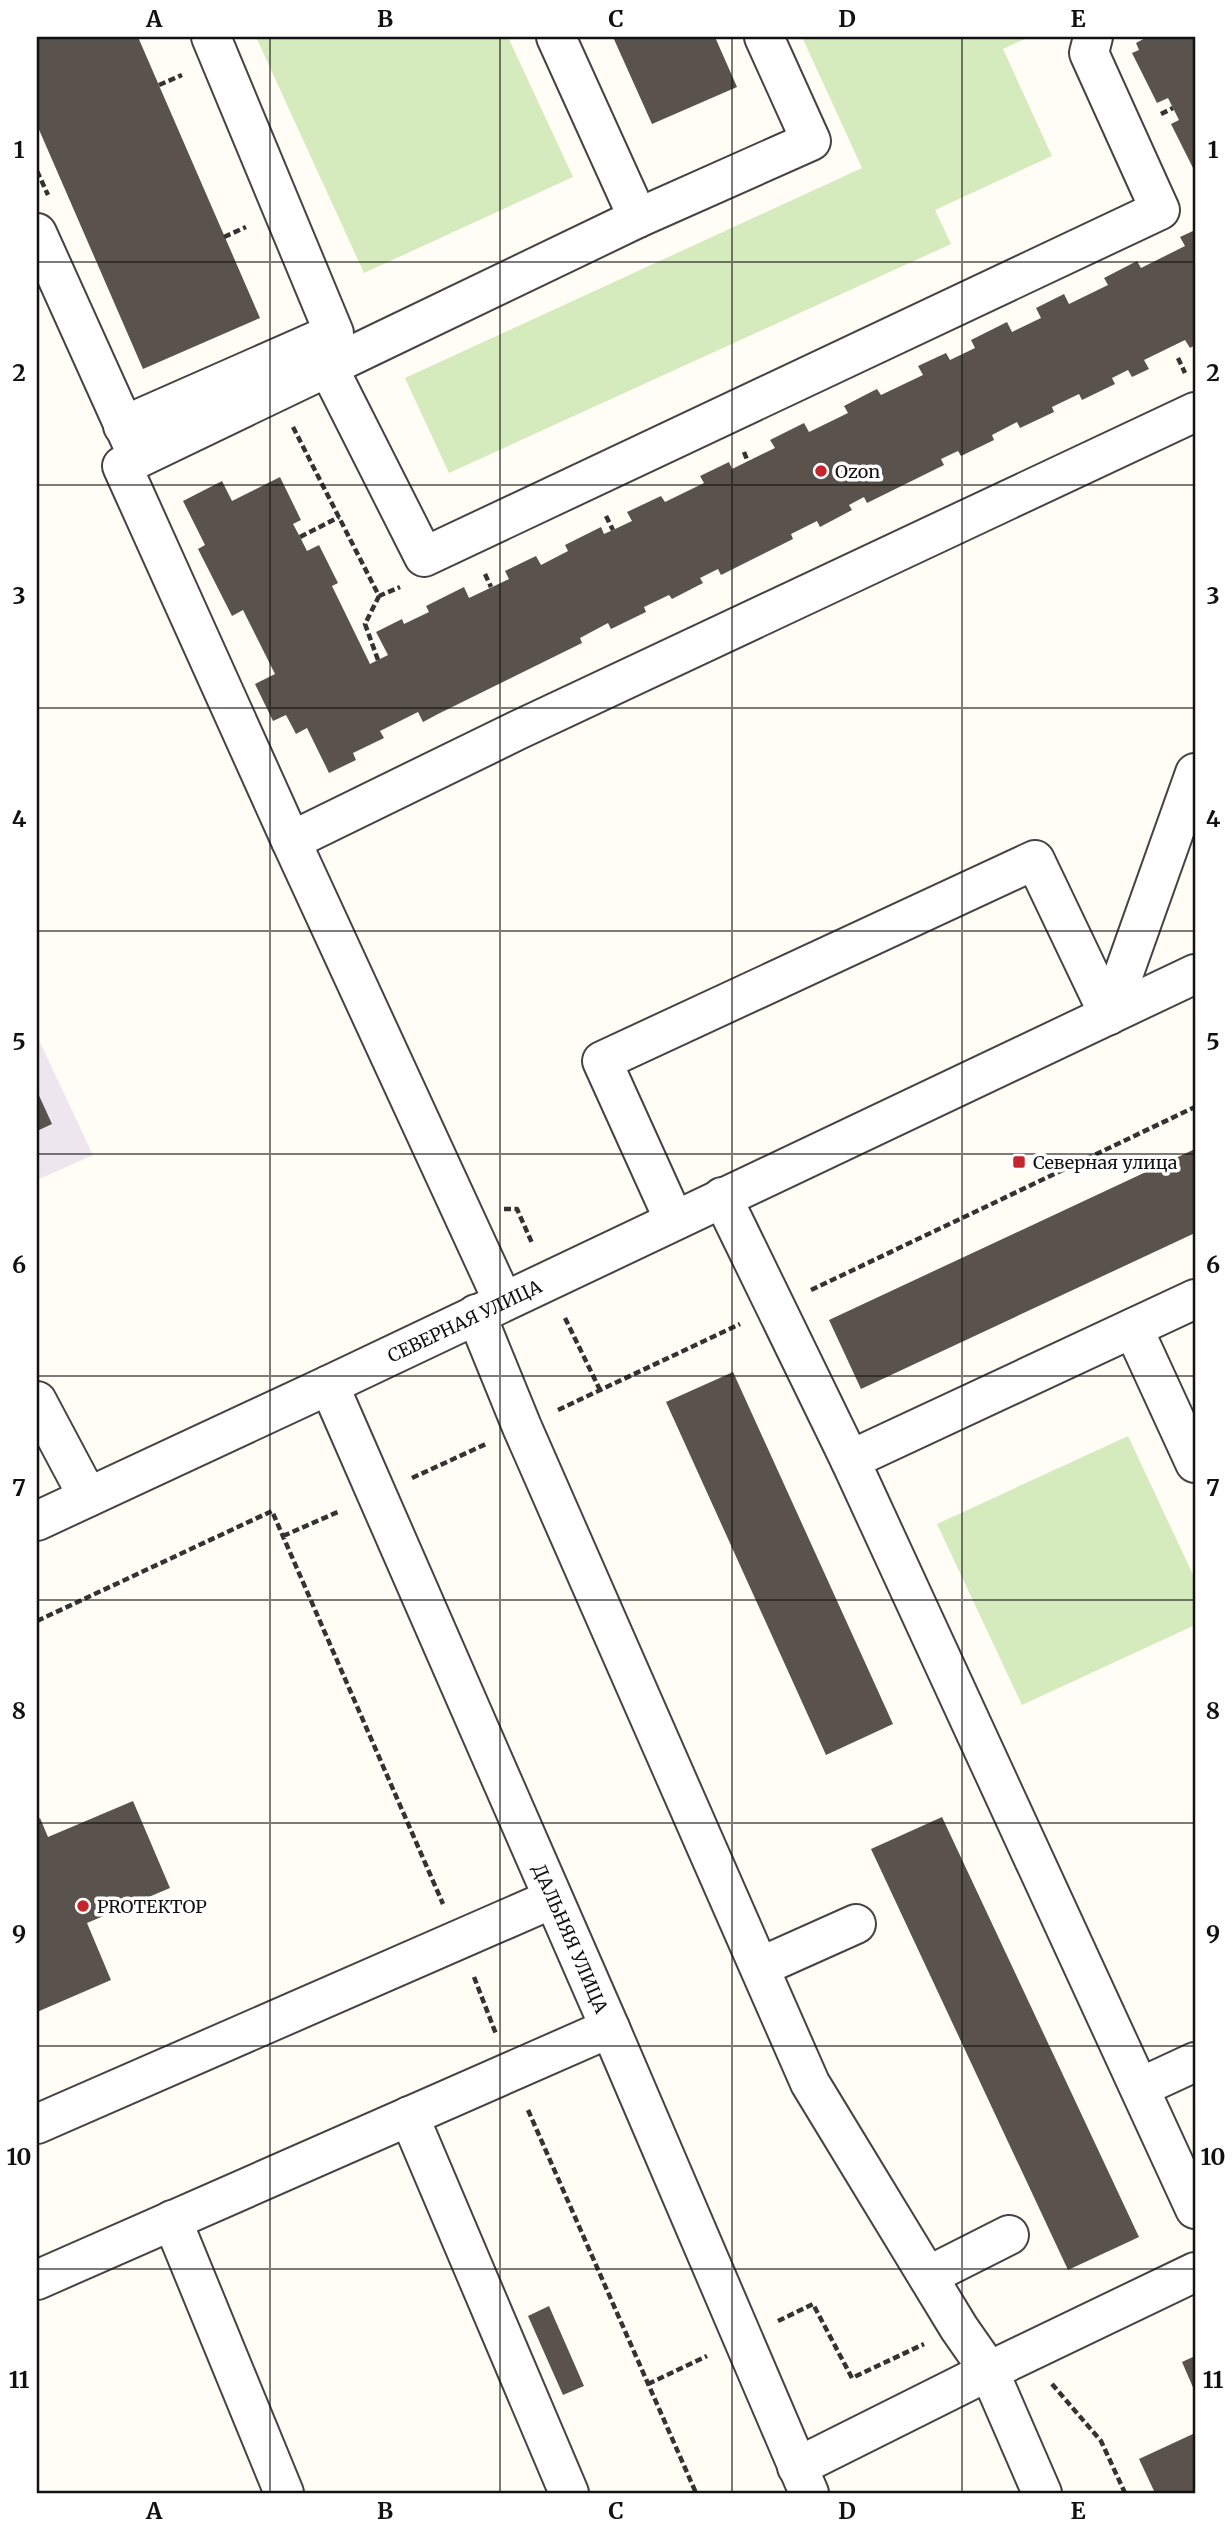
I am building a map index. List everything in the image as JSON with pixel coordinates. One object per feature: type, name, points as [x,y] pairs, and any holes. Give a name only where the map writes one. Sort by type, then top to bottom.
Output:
[{"type":"street","points":[[211,37],[334,333],[131,442],[122,466],[291,841],[489,1307],[522,1427],[810,2083],[959,2328],[989,2371],[1042,2493]]},
{"type":"street","points":[[556,37],[638,218]]},
{"type":"street","points":[[131,442],[328,367],[638,218],[811,141],[764,37]]},
{"type":"street","points":[[328,367],[424,557],[1160,210],[1088,52],[1093,37]]},
{"type":"street","points":[[37,233],[131,442]]},
{"type":"street","points":[[291,841],[518,730],[1195,412]]},
{"type":"street","points":[[1109,1014],[1195,773]]},
{"type":"street","points":[[674,1220],[602,1061],[1035,860],[1109,1014]]},
{"type":"street","name":"СЕВЕРНАЯ УЛИЦА","points":[[37,1521],[1195,974]]},
{"type":"street","points":[[722,1197],[850,1460],[1195,2209]]},
{"type":"street","points":[[850,1460],[1195,1299]]},
{"type":"street","points":[[1133,1328],[1195,1463]]},
{"type":"street","name":"ДАЛЬНЯЯ УЛИЦА","points":[[329,1385],[610,2028],[803,2480]]},
{"type":"street","points":[[37,1401],[88,1497]]},
{"type":"street","points":[[37,2124],[552,1899]]},
{"type":"street","points":[[760,1968],[856,1924]]},
{"type":"street","points":[[37,2280],[610,2028]]},
{"type":"street","points":[[1141,2087],[1195,2062]]},
{"type":"street","points":[[409,2116],[569,2493]]},
{"type":"street","points":[[172,2220],[284,2493]]},
{"type":"street","points":[[928,2276],[1009,2235]]},
{"type":"street","points":[[803,2480],[989,2371],[1195,2272]]},
{"type":"path","points":[[159,85],[189,72]]},
{"type":"path","points":[[37,171],[48,196]]},
{"type":"path","points":[[300,537],[339,517]]},
{"type":"path","points":[[378,660],[365,624],[380,596]]},
{"type":"path","points":[[283,1536],[376,1495]]},
{"type":"path","points":[[37,1621],[272,1511],[459,1939],[511,2072],[696,2493]]},
{"type":"path","points":[[648,2384],[813,2304],[852,2378],[959,2328]]},
{"type":"path","points":[[1101,2441],[1125,2493]]},
{"type":"shaded area","points":[[37,1036],[93,1155],[37,1180]]},
{"type":"green space","points":[[256,37],[508,37],[573,177],[364,273]]},
{"type":"green space","points":[[802,37],[1029,37],[1003,49],[1052,156],[935,210],[951,244],[449,473],[405,378],[862,168]]},
{"type":"green space","points":[[1128,1436],[1195,1579],[1195,1625],[1022,1705],[937,1524]]},
{"type":"building","points":[[37,37],[138,37],[260,318],[143,369],[37,125]]},
{"type":"building","points":[[613,37],[715,37],[737,87],[652,124]]},
{"type":"building","points":[[1147,37],[1195,37],[1195,172],[1171,124],[1179,120],[1168,98],[1157,103],[1132,53],[1139,50],[1136,43]]},
{"type":"building","points":[[1195,230],[1195,345],[1190,348],[1185,340],[1144,360],[1149,369],[1132,377],[1128,370],[1112,378],[1115,384],[1082,400],[1079,394],[1052,407],[1054,412],[1020,428],[1017,422],[992,435],[994,440],[961,456],[958,451],[941,459],[944,465],[867,503],[864,497],[849,505],[852,510],[820,527],[817,521],[791,534],[793,539],[721,575],[718,569],[700,578],[703,583],[672,599],[669,595],[644,607],[646,612],[611,629],[608,623],[580,638],[582,643],[423,722],[418,712],[380,731],[384,738],[353,753],[356,760],[329,773],[307,728],[296,734],[286,715],[273,721],[255,684],[275,674],[243,610],[232,616],[198,549],[205,545],[183,501],[222,481],[232,501],[280,477],[301,520],[293,524],[307,551],[319,545],[338,583],[332,586],[370,664],[388,655],[376,632],[402,619],[404,624],[429,612],[426,606],[464,587],[469,598],[509,579],[505,571],[536,556],[541,565],[568,551],[565,545],[601,527],[604,534],[632,521],[627,512],[661,496],[665,502],[704,483],[700,476],[729,462],[732,469],[775,448],[770,440],[804,423],[809,432],[848,413],[844,406],[877,389],[881,395],[923,375],[918,366],[946,353],[950,360],[975,348],[971,340],[1007,322],[1012,332],[1041,318],[1036,308],[1064,294],[1069,304],[1108,285],[1104,278],[1137,261],[1141,268],[1185,246],[1180,237]]},
{"type":"building","points":[[37,1091],[52,1124],[37,1131]]},
{"type":"building","points":[[1195,1149],[1195,1233],[861,1389],[829,1320]]},
{"type":"building","points":[[733,1372],[893,1724],[826,1755],[666,1402]]},
{"type":"building","name":"PROТЕКТОР","points":[[133,1801],[170,1888],[87,1923],[111,1980],[37,2012],[37,1820],[40,1818],[48,1837]]},
{"type":"building","points":[[942,1817],[1139,2237],[1068,2270],[871,1849]]},
{"type":"building","points":[[549,2306],[584,2386],[563,2395],[528,2316]]},
{"type":"building","points":[[1195,2356],[1195,2392],[1182,2362]]},
{"type":"building","points":[[1195,2433],[1195,2493],[1155,2493],[1139,2459]]},
{"type":"place","name":"Ozon","points":[[821,471]]},
{"type":"place","name":"Северная улица","points":[[1019,1162]]},
{"type":"place","name":"PROТЕКТОР","points":[[83,1906]]}]
